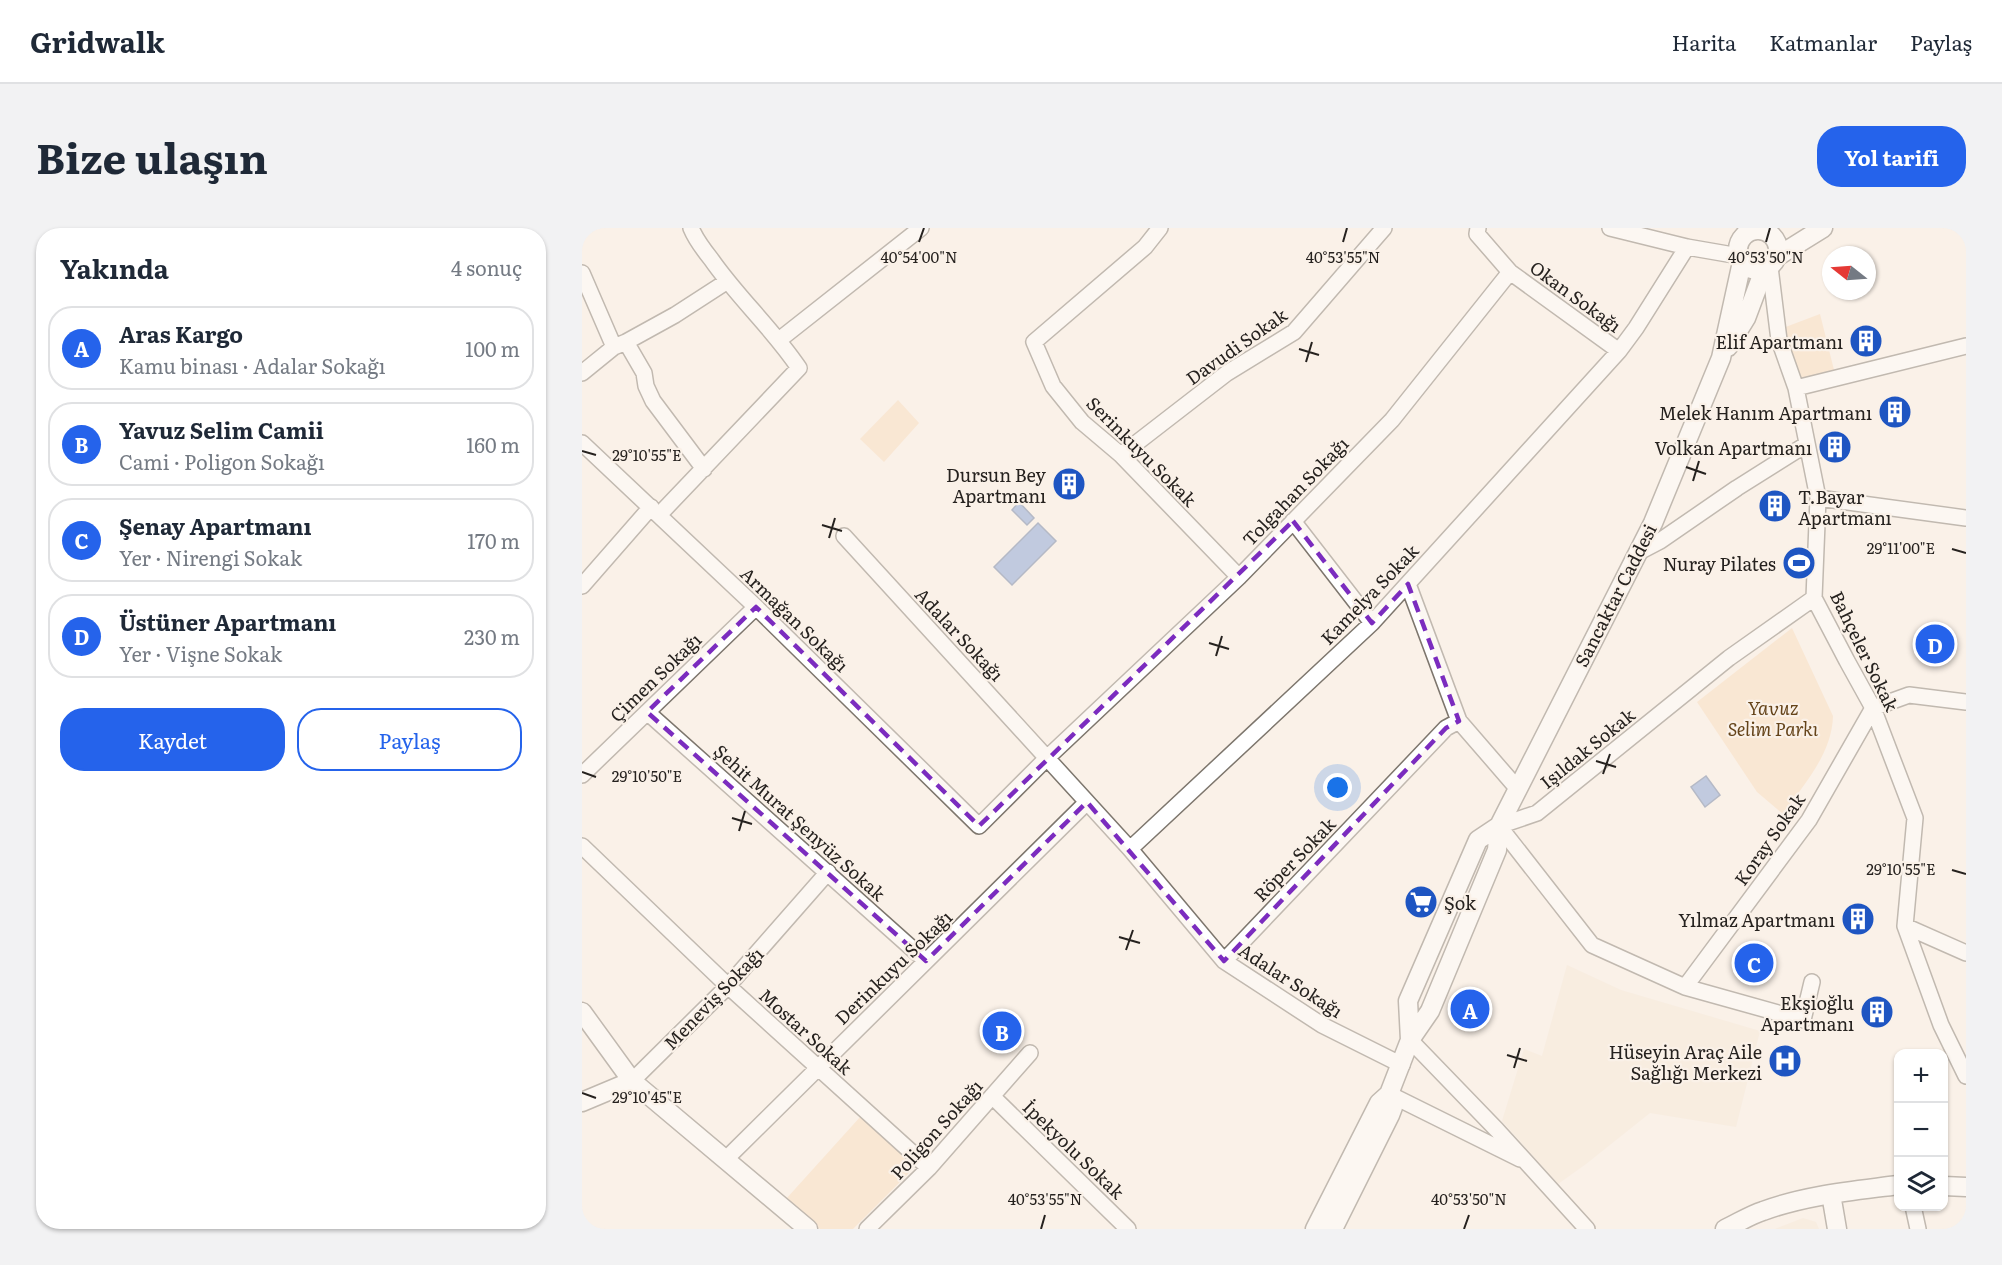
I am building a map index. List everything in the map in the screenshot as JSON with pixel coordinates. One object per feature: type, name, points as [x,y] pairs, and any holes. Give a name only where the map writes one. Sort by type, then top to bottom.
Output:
[{"type":"street","points":[[582,586],[655,511],[704,469],[799,368],[779,340],[726,282],[694,237],[691,228]]},
{"type":"street","points":[[779,340],[921,228]]},
{"type":"street","name":"Serinkuyu Sokak","points":[[1160,228],[1145,247],[1034,342],[1053,386],[1082,422],[1120,455],[1239,577]]},
{"type":"street","name":"Davudi Sokak","points":[[1120,455],[1227,373],[1294,332],[1384,228]]},
{"type":"street","points":[[1610,228],[1741,259],[1752,269],[1771,264],[1823,228]]},
{"type":"street","points":[[1475,230],[1510,272]]},
{"type":"street","points":[[1756,230],[1774,237],[1777,243],[1771,264],[1746,318],[1721,358],[1741,259],[1740,243],[1756,230]]},
{"type":"street","name":"Kamelya Sokak","points":[[1130,849],[1372,623],[1619,351],[1687,247]]},
{"type":"street","name":"Bahçeler Sokak","points":[[1771,264],[1779,340],[1796,388],[1818,498],[1814,598],[1874,708],[1915,818],[1905,926],[1941,1024],[1966,1076]]},
{"type":"street","name":"Okan Sokağı","points":[[1510,272],[1619,351]]},
{"type":"street","name":"Tolgahan Sokağı","points":[[979,826],[1047,758],[1239,577],[1392,420],[1510,272]]},
{"type":"street","points":[[582,273],[620,345],[644,373],[646,386],[653,401],[704,469]]},
{"type":"street","points":[[582,373],[620,345],[675,315],[726,282]]},
{"type":"street","points":[[1796,388],[1966,346]]},
{"type":"street","name":"Sancaktar Caddesi","points":[[1410,1040],[1430,1011],[1497,850],[1498,826],[1653,523],[1721,358]]},
{"type":"street","name":"Armağan Sokağı","points":[[582,443],[756,607],[979,826]]},
{"type":"street","points":[[1637,553],[1660,541],[1737,488],[1807,444]]},
{"type":"street","points":[[1818,498],[1966,518]]},
{"type":"street","points":[[1293,521],[1372,623]]},
{"type":"street","name":"Adalar Sokağı","points":[[844,536],[1047,758]]},
{"type":"street","points":[[1408,584],[1459,722],[1516,789]]},
{"type":"street","name":"Işıldak Sokak","points":[[1498,826],[1537,813],[1729,658],[1814,598]]},
{"type":"street","name":"Çimen Sokağı","points":[[582,775],[756,607]]},
{"type":"street","points":[[1874,708],[1909,695],[1966,702]]},
{"type":"street","name":"Koray Sokak","points":[[1685,987],[1809,820],[1874,708]]},
{"type":"street","name":"Şehit Murat Şenyüz Sokak","points":[[647,712],[926,961]]},
{"type":"street","name":"Röper Sokak","points":[[1224,961],[1446,729],[1459,722]]},
{"type":"street","points":[[1047,758],[1130,849]]},
{"type":"street","name":"Derinkuyu Sokağı","points":[[726,1159],[1088,802]]},
{"type":"street","points":[[1498,826],[1592,945],[1685,987],[1803,1020],[1812,982]]},
{"type":"street","name":"Mostar Sokak","points":[[582,846],[728,986],[929,1168]]},
{"type":"street","name":"Adalar Sokağı","points":[[1130,849],[1224,961],[1322,1025],[1402,1065]]},
{"type":"street","name":"Meneviş Sokağı","points":[[582,1102],[632,1082],[728,986],[828,872]]},
{"type":"street","points":[[1905,926],[1966,953]]},
{"type":"street","points":[[582,1012],[632,1082],[808,1229]]},
{"type":"street","points":[[1315,1229],[1379,1103],[1389,1094],[1410,1040],[1528,1163],[1587,1229]]},
{"type":"street","name":"Poligon Sokağı","points":[[867,1229],[929,1168],[1030,1053]]},
{"type":"street","points":[[1389,1094],[1528,1163]]},
{"type":"street","points":[[1333,1229],[1390,1115],[1393,1107],[1389,1094]]},
{"type":"street","name":"İpekyolu Sokak","points":[[992,1096],[1128,1229]]},
{"type":"street","points":[[1725,1229],[1762,1211],[1831,1194],[1894,1186]]},
{"type":"street","points":[[1948,1186],[1966,1187]]},
{"type":"street","points":[[1831,1194],[1837,1229]]},
{"type":"street","points":[[1914,1211],[1918,1229]]},
{"type":"highlighted area","points":[[1293,521],[1372,623],[1408,584],[1459,721],[1446,728],[1224,961],[1087,802],[926,961],[647,712],[756,607],[979,826]]},
{"type":"shaded area","points":[[1567,965],[1621,990],[1760,1031],[1736,1127],[1650,1113],[1558,1184],[1502,1121],[1524,1049],[1542,1056]]},
{"type":"shaded area","points":[[1803,1218],[1816,1222],[1819,1229],[1775,1229]]},
{"type":"green space","points":[[1820,314],[1835,374],[1799,384],[1783,328]]},
{"type":"green space","points":[[898,400],[919,423],[884,462],[860,439]]},
{"type":"green space","name":"Yavuz Selim Parkı","points":[[1792,628],[1833,716],[1828,743],[1816,768],[1783,814],[1757,792],[1697,702]]},
{"type":"green space","points":[[861,1116],[908,1156],[911,1169],[853,1229],[820,1229],[786,1199]]},
{"type":"water","points":[[1019,502],[1034,518],[1027,525],[1012,510]]},
{"type":"water","points":[[1038,523],[1056,541],[1012,585],[994,567]]},
{"type":"water","points":[[1706,776],[1720,795],[1705,807],[1691,787]]},
{"type":"place","name":"Elif Apartmanı","points":[[1866,341]]},
{"type":"place","name":"Melek Hanım Apartmanı","points":[[1895,412]]},
{"type":"place","name":"Volkan Apartmanı","points":[[1835,447]]},
{"type":"place","name":"Dursun Bey Apartmanı","points":[[1069,484]]},
{"type":"place","name":"T.Bayar Apartmanı","points":[[1775,506]]},
{"type":"place","name":"Nuray Pilates","points":[[1799,563]]},
{"type":"place","name":"Üstüner Apartmanı","points":[[1935,644]]},
{"type":"place","name":"Şok","points":[[1421,902]]},
{"type":"place","name":"Yılmaz Apartmanı","points":[[1858,919]]},
{"type":"place","name":"Şenay Apartmanı","points":[[1754,963]]},
{"type":"place","name":"Aras Kargo","points":[[1470,1009]]},
{"type":"place","name":"Ekşioğlu Apartmanı","points":[[1877,1012]]},
{"type":"place","name":"Yavuz Selim Camii","points":[[1002,1031]]},
{"type":"place","name":"Hüseyin Araç Aile Sağlığı Merkezi","points":[[1785,1061]]}]
